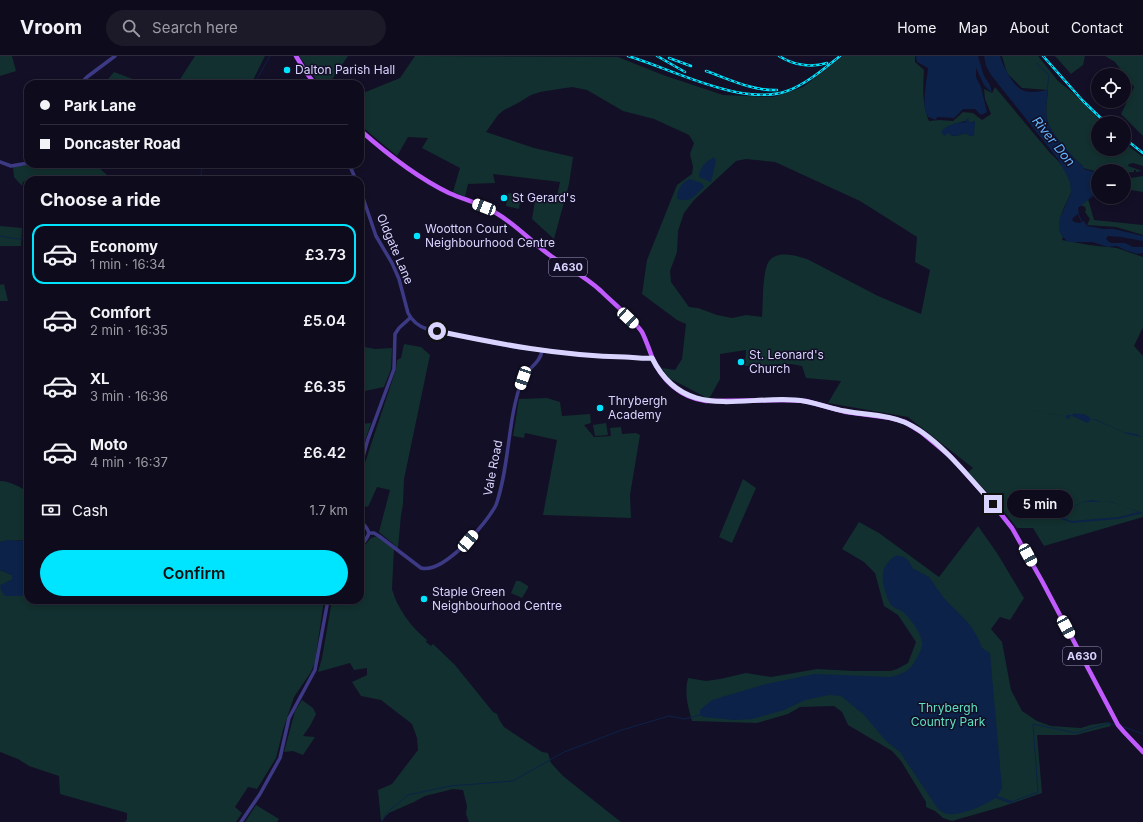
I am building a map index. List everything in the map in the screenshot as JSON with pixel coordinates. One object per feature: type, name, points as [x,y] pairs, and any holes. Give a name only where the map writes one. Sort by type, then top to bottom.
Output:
[{"type":"main road","points":[[296,56],[313,80]]},
{"type":"main road","name":"A630","points":[[364,133],[402,165],[433,184],[497,214],[546,252],[593,285],[639,329],[662,376],[681,392],[702,401],[806,401],[846,412],[891,418],[911,425],[922,432],[951,457],[1012,528],[1028,555],[1118,725],[1143,752]]},
{"type":"street","points":[[84,80],[115,56]]},
{"type":"street","points":[[0,162],[11,166],[24,164]]},
{"type":"street","name":"Oldgate Lane","points":[[364,201],[376,236],[395,271],[410,318]]},
{"type":"street","points":[[364,453],[394,369],[395,334],[410,318],[426,330],[514,347],[594,356],[652,358]]},
{"type":"street","name":"Vale Road","points":[[369,533],[377,534],[424,569],[434,568],[441,564],[464,546],[496,505],[509,445],[516,400],[524,375],[541,358],[542,350]]},
{"type":"street","points":[[364,524],[368,528],[369,533],[364,542]]},
{"type":"street","points":[[241,822],[260,794],[280,758],[290,718],[313,674],[327,604]]},
{"type":"green space","points":[[0,56],[12,56],[16,71],[0,76]]},
{"type":"green space","points":[[195,56],[265,56],[253,80],[180,80]]},
{"type":"green space","points":[[299,56],[348,56],[332,80],[317,80]]},
{"type":"green space","points":[[415,56],[618,57],[663,75],[723,95],[773,97],[803,87],[843,56],[915,56],[915,62],[924,70],[924,102],[929,121],[953,121],[963,112],[973,113],[982,120],[991,114],[985,99],[984,89],[992,93],[995,87],[1066,171],[1070,182],[1071,192],[1060,219],[1060,228],[1063,237],[1062,240],[1117,248],[1143,257],[1143,327],[1134,346],[1143,356],[1143,517],[1044,546],[1033,528],[1017,528],[999,505],[968,472],[973,468],[908,417],[828,403],[841,381],[806,378],[802,366],[791,364],[745,366],[746,350],[720,354],[720,379],[709,399],[669,378],[662,368],[675,370],[682,359],[686,324],[677,320],[642,294],[647,260],[677,185],[692,174],[693,167],[690,154],[694,143],[689,135],[654,119],[623,111],[587,90],[572,87],[540,92],[531,95],[504,110],[498,115],[486,132],[534,148],[573,157],[569,184],[554,239],[532,219],[536,195],[556,201],[560,182],[493,174],[495,183],[468,184],[465,197],[453,192],[460,168],[422,148],[428,138],[408,137],[397,156],[364,128],[364,93],[400,78]],"holes":[[[968,120],[970,123],[975,121],[971,136],[965,133],[952,136],[945,128]],[[746,159],[775,162],[860,201],[917,237],[915,262],[930,270],[921,314],[878,296],[809,260],[789,255],[778,255],[767,264],[764,278],[762,317],[746,315],[732,318],[717,315],[698,308],[689,307],[671,282],[670,271],[677,252],[678,231],[684,213],[694,200],[736,161]]]},
{"type":"green space","points":[[1002,56],[1038,56],[1058,81],[1073,93],[1096,116],[1091,116],[1091,156],[1131,156],[1131,148],[1143,157],[1143,166],[1133,163],[1091,164],[1091,170],[1083,168],[1083,166],[1059,141],[1047,121],[1046,112],[1048,90],[1022,88],[1007,73]]},
{"type":"green space","points":[[1055,56],[1085,56],[1083,65],[1071,74]]},
{"type":"green space","points":[[1105,56],[1143,56],[1143,136],[1131,124],[1131,116],[1123,116],[1121,114],[1124,108],[1131,108],[1131,93],[1134,87],[1131,83],[1131,68],[1120,68],[1115,62]]},
{"type":"green space","points":[[114,72],[135,80],[107,80]]},
{"type":"green space","points":[[24,165],[24,168],[99,168],[107,175],[24,176],[22,186],[14,177],[13,167]]},
{"type":"green space","points":[[1131,167],[1142,171],[1136,172],[1136,170],[1134,170],[1134,172],[1131,172]]},
{"type":"green space","points":[[1143,176],[1143,192],[1131,190],[1131,178]]},
{"type":"green space","points":[[508,193],[521,195],[519,209],[506,206]]},
{"type":"green space","points":[[1088,199],[1094,220],[1143,225],[1143,235],[1116,227],[1087,225],[1090,219],[1085,212],[1085,207],[1080,205]]},
{"type":"green space","points":[[0,226],[22,228],[21,246],[0,246]]},
{"type":"green space","points":[[4,284],[8,301],[0,301],[0,285]]},
{"type":"green space","points":[[404,344],[421,347],[430,355],[404,479],[398,548],[379,532],[390,490],[377,487],[368,507],[364,506],[364,466],[396,369],[397,360],[401,358]]},
{"type":"green space","points":[[364,347],[375,349],[392,348],[391,369],[384,387],[364,391]]},
{"type":"green space","points":[[547,398],[560,402],[562,416],[590,414],[591,423],[584,425],[594,437],[611,436],[610,428],[621,427],[622,434],[636,433],[640,435],[630,495],[631,518],[543,515],[557,440],[525,433],[524,438],[513,436],[519,399]]},
{"type":"green space","points":[[371,423],[364,445],[364,424]]},
{"type":"green space","points":[[606,423],[608,435],[595,436],[593,425]]},
{"type":"green space","points":[[743,479],[756,488],[732,543],[719,537]]},
{"type":"green space","points":[[0,481],[4,481],[24,490],[24,540],[0,542]]},
{"type":"green space","name":"Thrybergh Country Park","points":[[859,522],[879,533],[939,577],[978,526],[997,553],[1024,598],[1010,620],[1000,617],[991,629],[1002,642],[1011,690],[1022,711],[1037,721],[1051,726],[1081,728],[1109,722],[1111,726],[1076,735],[1037,735],[1042,793],[952,821],[943,818],[935,811],[926,807],[926,802],[901,761],[892,751],[848,725],[842,712],[834,706],[800,707],[788,714],[757,723],[692,721],[686,695],[688,678],[706,681],[746,673],[771,677],[817,669],[890,671],[908,663],[916,642],[898,615],[884,606],[875,573],[864,562],[842,549]]},
{"type":"green space","points":[[377,536],[394,549],[392,589],[394,596],[405,617],[427,640],[426,642],[431,646],[433,644],[455,665],[493,712],[497,714],[504,727],[542,752],[548,753],[551,763],[563,776],[621,822],[469,822],[466,814],[467,806],[463,790],[453,789],[425,796],[389,813],[381,821],[378,790],[392,784],[418,750],[417,738],[412,724],[381,700],[361,696],[352,682],[367,675],[367,668],[354,670],[350,663],[318,672],[322,658],[331,604],[364,604],[364,546],[371,538]]},
{"type":"green space","points":[[0,570],[12,575],[12,580],[7,582],[5,596],[24,596],[24,604],[323,604],[315,662],[311,672],[294,697],[283,730],[276,758],[257,789],[248,787],[235,807],[242,813],[236,822],[125,822],[127,819],[127,813],[60,794],[59,776],[29,766],[18,759],[0,752]]},
{"type":"green space","points":[[516,581],[520,581],[528,586],[522,598],[511,593]]},
{"type":"green space","points":[[302,700],[313,708],[316,714],[303,736],[315,737],[303,755],[293,751],[284,752],[295,711]]},
{"type":"green space","points":[[256,805],[279,819],[277,822],[245,822]]},
{"type":"water","points":[[916,56],[978,56],[984,76],[990,85],[992,93],[984,85],[976,68],[976,77],[981,87],[987,112],[981,115],[975,109],[963,109],[954,118],[937,117],[936,120],[929,117],[926,113],[924,103],[928,68],[917,62]]},
{"type":"water","name":"River Don","points":[[984,56],[1000,56],[1013,82],[1021,89],[1031,92],[1048,90],[1046,108],[1047,121],[1049,125],[1055,136],[1083,166],[1084,169],[1091,171],[1091,198],[1078,208],[1079,213],[1072,219],[1074,222],[1080,223],[1084,221],[1087,226],[1114,229],[1143,236],[1143,241],[1108,236],[1106,239],[1112,243],[1125,243],[1133,247],[1143,247],[1143,253],[1137,254],[1117,246],[1108,247],[1092,242],[1068,242],[1063,237],[1059,231],[1059,220],[1071,193],[1070,182],[1058,159],[991,75],[986,66]]},
{"type":"water","points":[[969,117],[968,120],[970,123],[975,121],[974,136],[965,133],[951,136],[949,133],[944,136],[941,132],[952,124],[966,122]]},
{"type":"water","points":[[714,157],[716,161],[711,182],[699,177],[699,173],[704,165]]},
{"type":"water","points":[[689,179],[702,183],[704,187],[692,198],[686,200],[677,199],[680,187]]},
{"type":"water","points":[[1075,413],[1089,416],[1091,419],[1088,423],[1072,416],[1067,419],[1066,415],[1072,415]]},
{"type":"water","points":[[1091,419],[1095,419],[1123,432],[1136,434],[1143,437],[1127,434]]},
{"type":"water","points":[[1093,500],[1102,502],[1083,502],[1071,508],[1066,505],[1065,501],[1067,505],[1072,507],[1082,502]]},
{"type":"water","points":[[1124,506],[1143,513],[1118,519],[1072,523],[1040,513],[1014,509],[1014,507],[1042,511],[1071,521],[1119,517],[1138,512]]},
{"type":"water","points":[[7,540],[24,540],[24,596],[5,596],[1,591],[0,585],[12,580],[12,575],[0,570],[0,542]]},
{"type":"water","name":"Thrybergh Country Park","points":[[895,556],[901,556],[906,559],[912,568],[929,577],[943,597],[971,626],[982,648],[990,653],[1002,788],[997,796],[991,801],[966,812],[948,814],[938,809],[900,752],[886,741],[864,715],[841,696],[829,695],[805,700],[784,710],[752,719],[735,720],[703,717],[700,715],[700,710],[712,700],[766,684],[815,674],[890,677],[898,675],[909,669],[919,653],[922,642],[914,625],[902,611],[891,605],[885,591],[883,572],[890,560]]},
{"type":"waterway","points":[[256,80],[270,56]]},
{"type":"waterway","points":[[1037,63],[1049,75],[1047,90]]},
{"type":"waterway","points":[[201,176],[202,168]]},
{"type":"waterway","points":[[1078,213],[1082,223]]},
{"type":"waterway","points":[[0,236],[17,239],[24,238]]},
{"type":"waterway","points":[[382,822],[385,815],[408,795],[450,786],[513,781],[564,752],[622,730],[669,716],[685,719],[700,715]]},
{"type":"waterway","points":[[1011,802],[1038,792],[1033,724],[1076,733],[1109,723],[1115,725]]},
{"type":"waterway","points":[[1124,727],[1143,734]]},
{"type":"waterway","points":[[996,797],[1011,802]]},
{"type":"railway","points":[[628,56],[707,84],[749,94],[769,95],[787,91],[801,85],[840,56]]},
{"type":"railway","points":[[657,56],[685,72]]},
{"type":"railway","points":[[779,56],[790,62],[802,65],[821,65],[827,63]]},
{"type":"railway","points":[[1043,56],[1083,101],[1099,116]]},
{"type":"railway","points":[[669,58],[691,66]]},
{"type":"railway","points":[[706,71],[750,87],[777,90]]},
{"type":"railway","points":[[1131,144],[1143,153]]},
{"type":"place","name":"Dalton Parish Hall","points":[[287,70]]},
{"type":"place","name":"St Gerard's","points":[[504,198]]},
{"type":"place","name":"Wootton Court Neighbourhood Centre","points":[[417,236]]},
{"type":"place","name":"St. Leonard's Church","points":[[741,362]]},
{"type":"place","name":"Thrybergh Academy","points":[[600,408]]},
{"type":"place","name":"Staple Green Neighbourhood Centre","points":[[424,599]]},
{"type":"route","points":[[437,331],[514,347],[594,356],[652,358],[662,376],[671,385],[681,392],[702,401],[796,400],[806,401],[846,412],[899,420],[922,432],[951,457],[993,504]]}]
